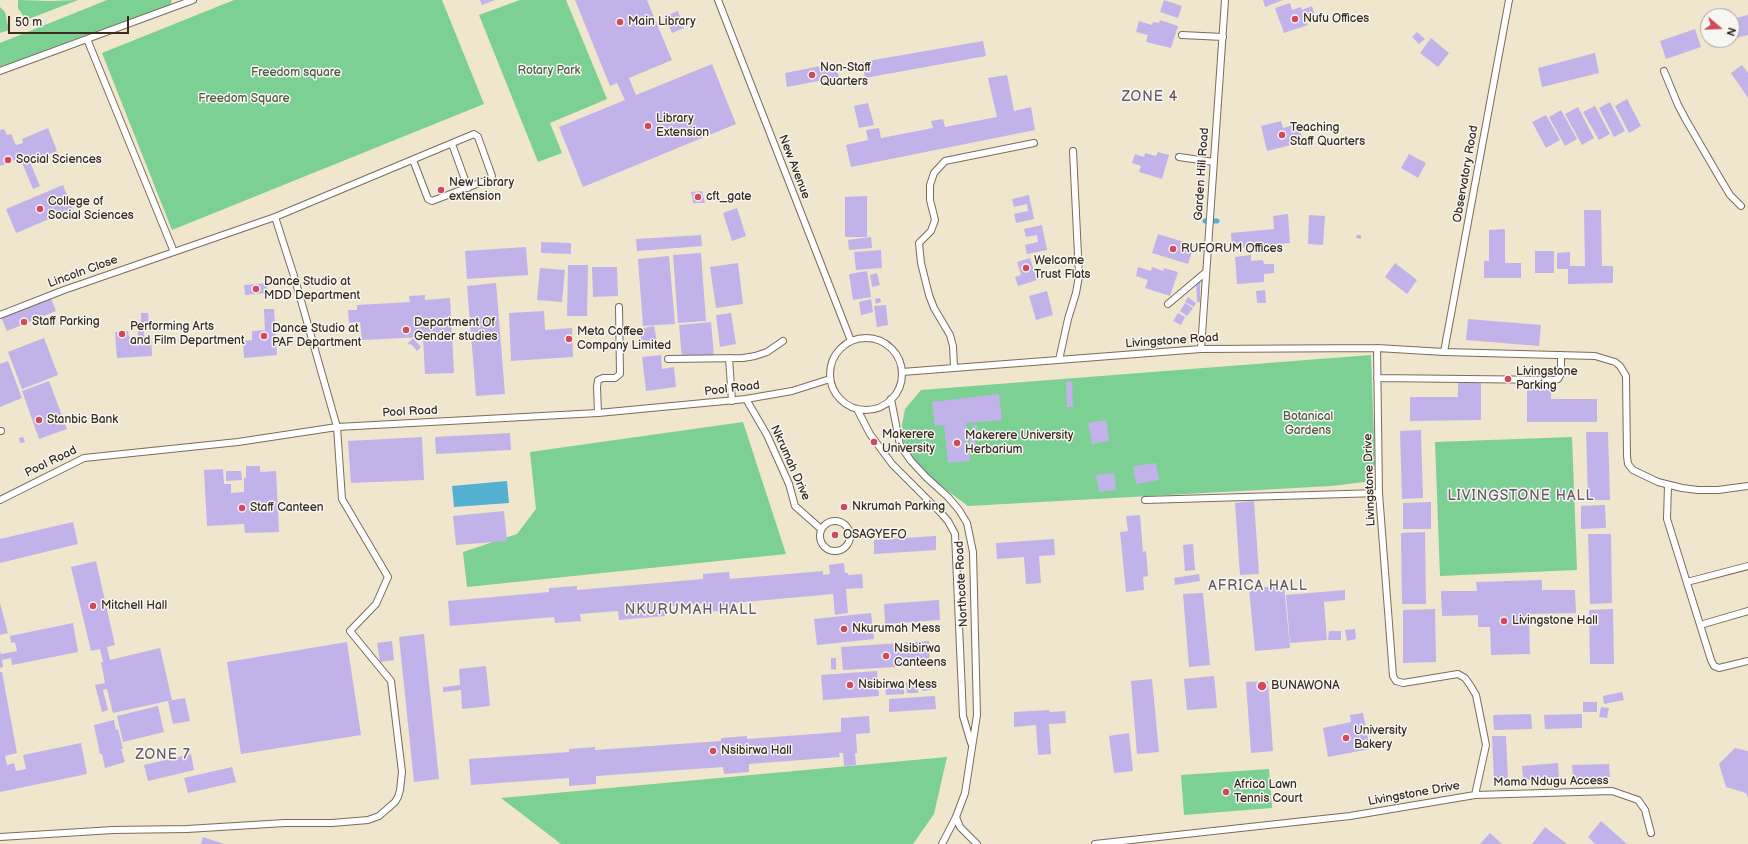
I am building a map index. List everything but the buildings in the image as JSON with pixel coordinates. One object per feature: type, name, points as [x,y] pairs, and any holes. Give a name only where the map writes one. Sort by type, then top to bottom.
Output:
[{"type":"lane","points":[[0,71],[193,0]]},
{"type":"lane","name":"New Avenue","points":[[718,0],[850,341]]},
{"type":"lane","name":"Garden Hill Road","points":[[1201,349],[1225,0]]},
{"type":"lane","name":"Observatory Road","points":[[1444,352],[1509,0]]},
{"type":"lane","points":[[1182,35],[1223,37]]},
{"type":"lane","points":[[87,39],[174,252]]},
{"type":"lane","points":[[1664,71],[1686,120],[1730,195],[1741,206]]},
{"type":"lane","name":"Lincoln Close","points":[[0,315],[64,290],[275,217],[474,134],[477,135],[492,174],[490,179],[468,188]]},
{"type":"lane","points":[[954,367],[953,346],[950,335],[934,308],[921,263],[919,243],[931,232],[935,220],[930,200],[930,185],[934,173],[945,161],[1034,143]]},
{"type":"lane","points":[[414,160],[428,199],[431,201],[468,188],[452,144]]},
{"type":"lane","points":[[1059,360],[1068,318],[1076,293],[1078,276],[1073,151]]},
{"type":"lane","points":[[1178,157],[1214,162]]},
{"type":"lane","points":[[0,837],[113,830],[187,829],[285,823],[356,822],[379,816],[395,802],[400,790],[402,772],[391,681],[350,631],[376,604],[388,577],[342,499],[337,427],[294,276],[275,217]]},
{"type":"lane","points":[[1168,304],[1206,272]]},
{"type":"lane","points":[[598,413],[598,380],[603,378],[618,377],[621,370],[619,306]]},
{"type":"lane","points":[[874,338],[888,345],[898,357],[902,372],[901,382],[897,392],[883,406],[874,409],[857,409],[849,406],[839,398],[832,388],[830,370],[836,353],[850,341],[874,338]]},
{"type":"lane","points":[[668,359],[755,356],[767,352],[783,341]]},
{"type":"lane","name":"Livingstone Road","points":[[902,372],[1201,349],[1377,348],[1444,352],[1599,357],[1615,362],[1620,366],[1626,376],[1628,464],[1638,473],[1668,485],[1698,490],[1718,490],[1748,486]]},
{"type":"lane","name":"Livingstone Drive","points":[[1095,844],[1350,816],[1475,795],[1486,745],[1476,695],[1470,685],[1465,678],[1458,674],[1403,683],[1396,681],[1393,676],[1380,493],[1377,348]]},
{"type":"lane","points":[[1377,378],[1554,380],[1558,379],[1561,374],[1561,355]]},
{"type":"lane","points":[[729,358],[732,401]]},
{"type":"lane","name":"Pool Road","points":[[0,500],[84,458],[238,442],[337,427],[598,413],[732,401],[792,392],[830,380]]},
{"type":"lane","name":"Nkrumah Drive","points":[[746,399],[768,435],[789,484],[795,506],[821,529]]},
{"type":"lane","name":"Northcote Road","points":[[891,399],[900,445],[911,461],[948,497],[958,510],[966,523],[973,552],[977,715],[965,793],[956,817],[942,844]]},
{"type":"lane","name":"Northcote Road","points":[[857,409],[870,434],[892,464],[940,512],[948,521],[955,534],[963,716],[972,745]]},
{"type":"lane","points":[[1668,485],[1667,519],[1711,660],[1714,666],[1723,667],[1748,661]]},
{"type":"lane","points":[[1145,500],[1380,493]]},
{"type":"lane","points":[[832,521],[839,521],[845,524],[849,529],[850,536],[848,543],[844,548],[838,551],[831,551],[825,548],[821,542],[821,529],[832,521]]},
{"type":"lane","points":[[1686,582],[1748,566]]},
{"type":"lane","points":[[1700,625],[1748,611]]},
{"type":"lane","name":"Mama Ndugu Access","points":[[1475,795],[1612,791],[1638,800],[1645,810],[1651,833]]},
{"type":"lane","points":[[956,817],[964,832],[977,844]]},
{"type":"green space","points":[[18,0],[78,0],[26,20],[18,8]]},
{"type":"green space","points":[[107,0],[172,0],[169,9],[0,71],[0,43]]},
{"type":"green space","name":"Freedom Square","points":[[234,0],[442,0],[484,104],[172,230],[102,53]]},
{"type":"green space","name":"Rotary Park","points":[[520,0],[566,0],[607,99],[550,123],[562,153],[538,162],[479,15]]},
{"type":"green space","points":[[0,7],[5,12],[9,30],[0,33]]},
{"type":"green space","name":"Botanical Gardens","points":[[1371,355],[1375,465],[1371,476],[1365,482],[1331,486],[968,506],[924,473],[904,447],[902,425],[905,409],[921,390]]},
{"type":"green space","points":[[743,422],[786,554],[467,587],[463,552],[517,534],[536,509],[530,452]]},
{"type":"green space","points":[[1572,437],[1577,570],[1440,576],[1435,442]]},
{"type":"green space","points":[[947,757],[934,814],[913,844],[561,844],[501,798]]},
{"type":"green space","name":"Africa Lawn Tennis Court","points":[[1269,769],[1272,808],[1184,815],[1181,775]]},
{"type":"water","points":[[507,481],[509,503],[454,507],[452,486]]},
{"type":"waterway","points":[[1205,221],[1217,221]]},
{"type":"place","name":"Nufu Offices","points":[[1295,19]]},
{"type":"place","name":"Main Library","points":[[620,22]]},
{"type":"place","name":"Non-Staff Quarters","points":[[812,75]]},
{"type":"place","name":"Library Extension","points":[[648,126]]},
{"type":"place","name":"Teaching Staff Quarters","points":[[1282,135]]},
{"type":"place","name":"Social Sciences","points":[[8,160]]},
{"type":"place","name":"New Library extension","points":[[441,190]]},
{"type":"place","name":"cft_gate","points":[[698,197]]},
{"type":"place","name":"College of Social Sciences","points":[[40,209]]},
{"type":"place","name":"RUFORUM Offices","points":[[1173,249]]},
{"type":"place","name":"Welcome Trust Flats","points":[[1026,268]]},
{"type":"place","name":"Dance Studio at MDD Department","points":[[256,289]]},
{"type":"place","name":"Staff Parking","points":[[24,322]]},
{"type":"place","name":"Department Of Gender studies","points":[[406,330]]},
{"type":"place","name":"Performing Arts and Film Department","points":[[122,334]]},
{"type":"place","name":"Dance Studio at PAF Department","points":[[264,336]]},
{"type":"place","name":"Meta Coffee Company Limited","points":[[569,339]]},
{"type":"place","name":"Livingstone Parking","points":[[1508,379]]},
{"type":"place","name":"Stanbic Bank","points":[[39,420]]},
{"type":"place","name":"Makerere University","points":[[874,442]]},
{"type":"place","name":"Makerere University Herbarium","points":[[957,443]]},
{"type":"place","name":"Nkrumah Parking","points":[[844,507]]},
{"type":"place","name":"Staff Canteen","points":[[242,508]]},
{"type":"place","name":"OSAGYEFO","points":[[835,535]]},
{"type":"place","name":"Mitchell Hall","points":[[93,606]]},
{"type":"place","name":"Livingstone Hall","points":[[1504,621]]},
{"type":"place","name":"Nkurumah Mess","points":[[844,629]]},
{"type":"place","name":"Nsibirwa Canteens","points":[[886,656]]},
{"type":"place","name":"Nsibirwa Mess","points":[[850,685]]},
{"type":"place","name":"BUNAWONA","points":[[1262,686]]},
{"type":"place","name":"University Bakery","points":[[1346,738]]},
{"type":"place","name":"Nsibirwa Hall","points":[[713,751]]},
{"type":"place","name":"Africa Lawn Tennis Court","points":[[1226,792]]},
{"type":"district","name":"ZONE 4","points":[[1150,97]]},
{"type":"district","name":"LIVINGSTONE HALL","points":[[1521,496]]},
{"type":"district","name":"AFRICA HALL","points":[[1258,586]]},
{"type":"district","name":"NKURUMAH HALL","points":[[691,610]]},
{"type":"district","name":"ZONE 7","points":[[163,755]]},
{"type":"park label","name":"Freedom square","points":[[296,73]]}]
